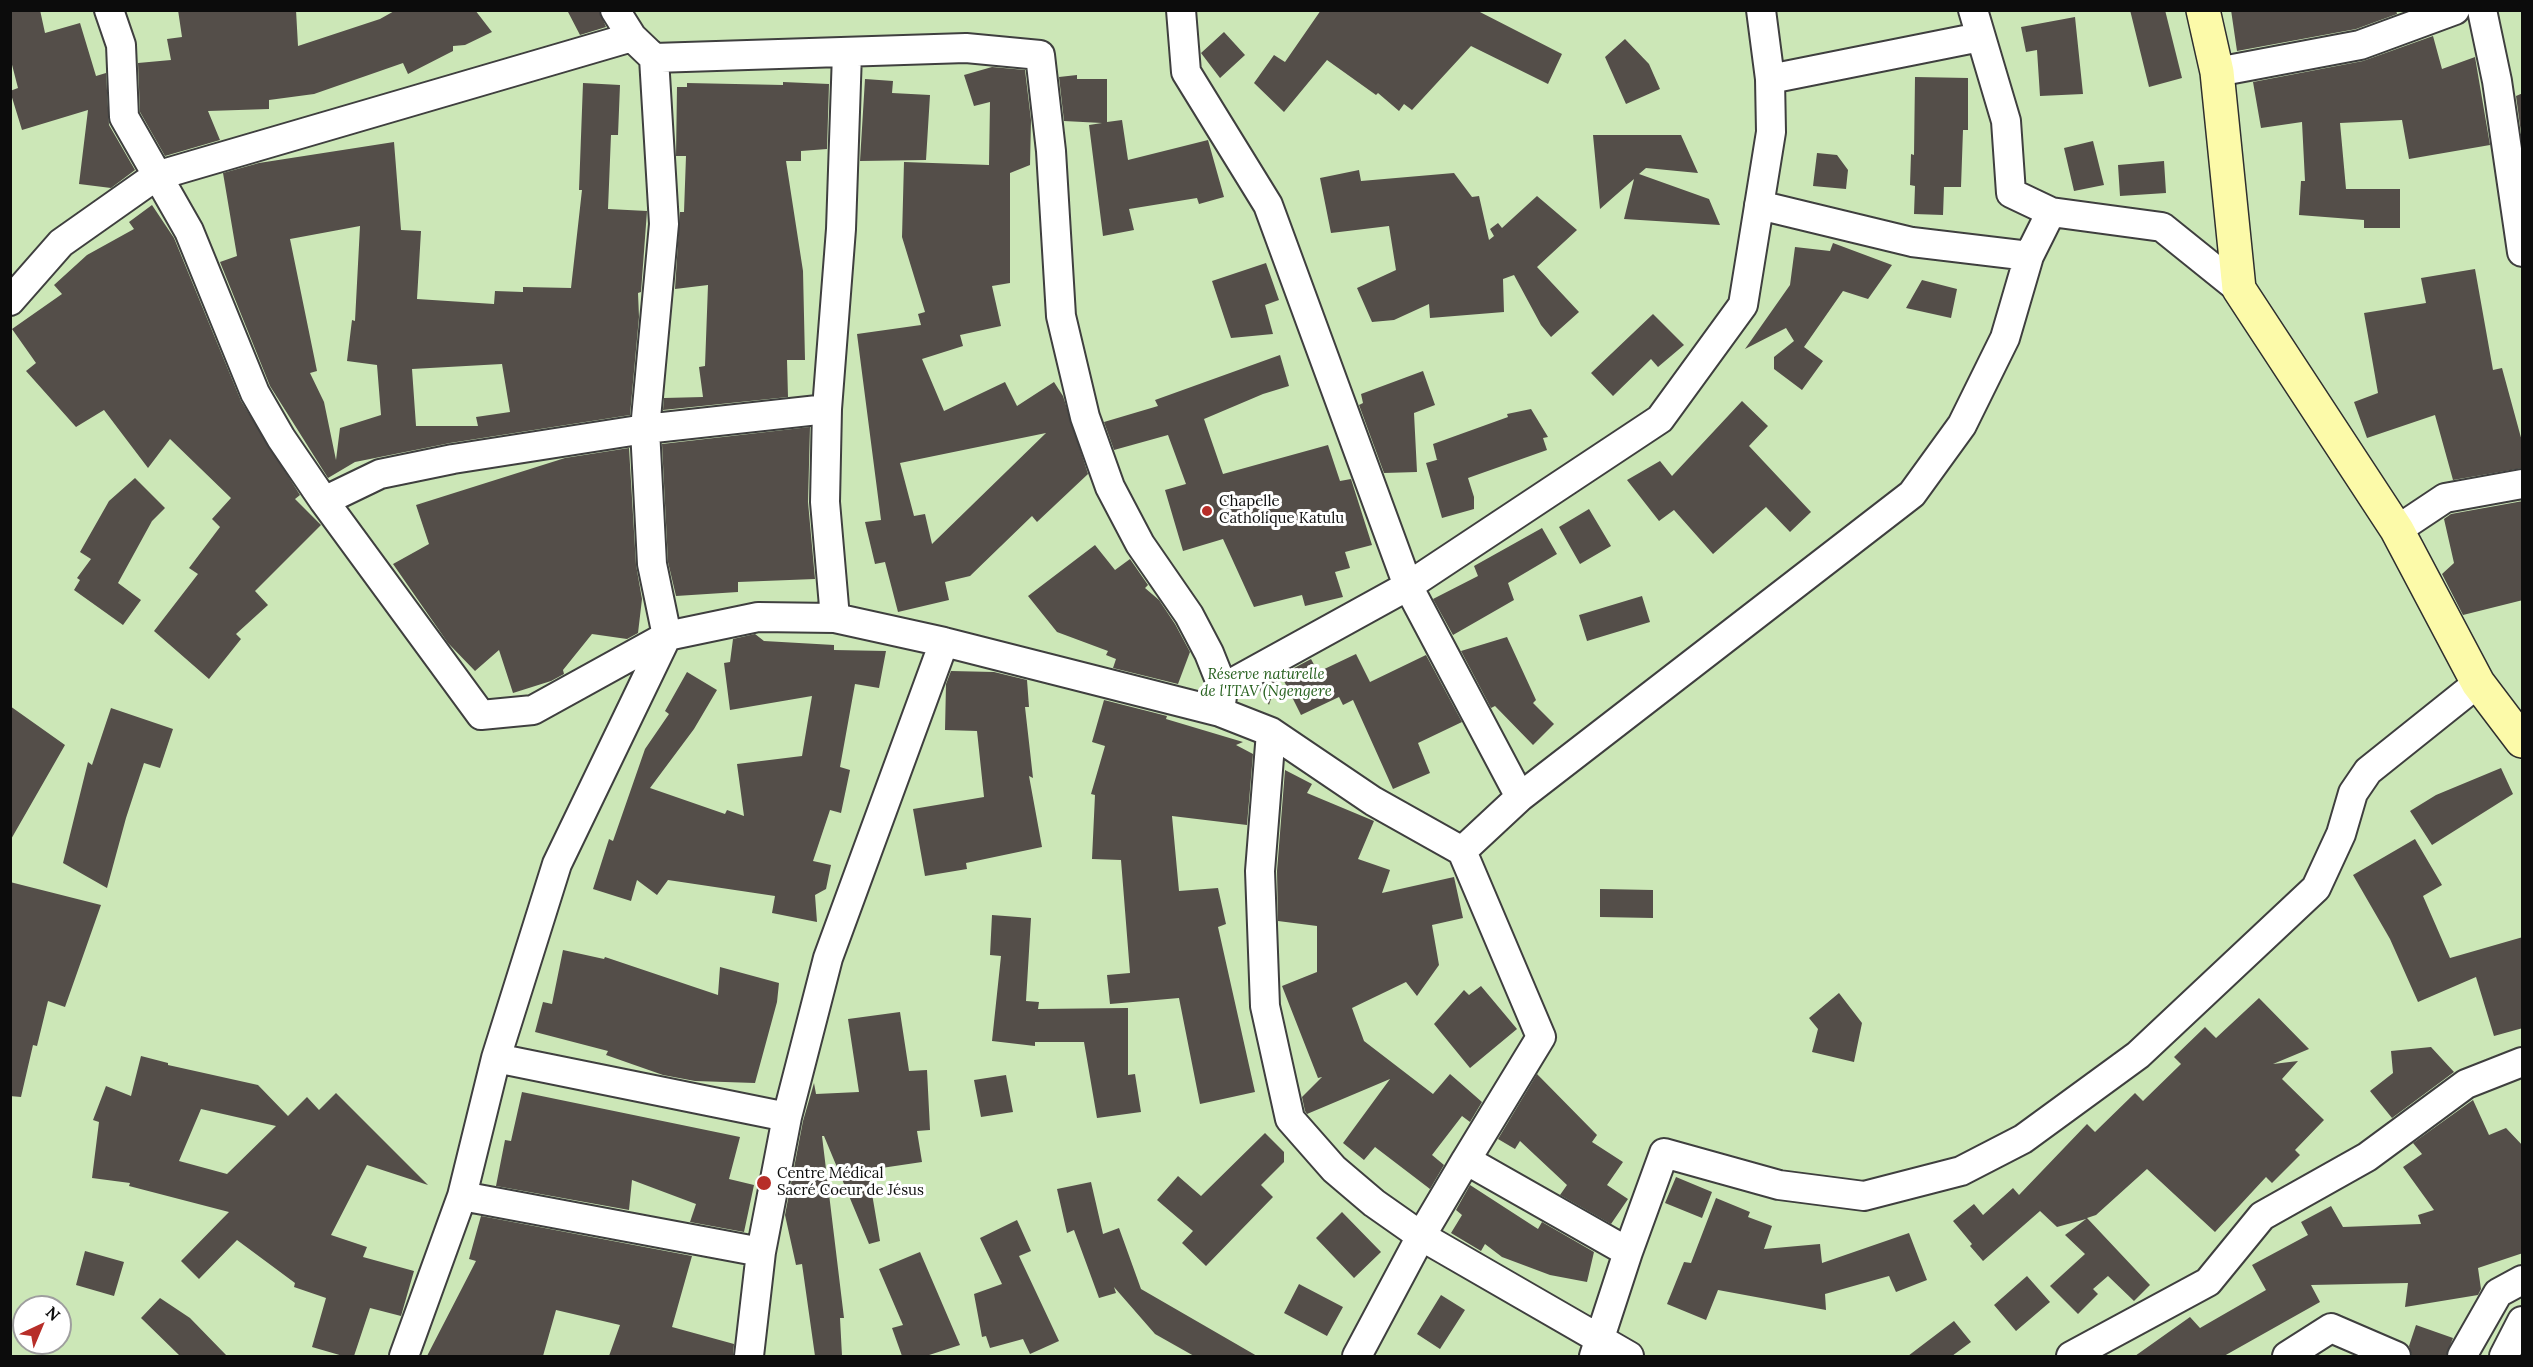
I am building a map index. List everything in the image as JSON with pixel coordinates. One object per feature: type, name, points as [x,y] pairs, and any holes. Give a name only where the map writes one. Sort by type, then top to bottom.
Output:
[{"type":"street","points":[[110,10],[121,45],[124,117],[189,231],[255,393],[281,438],[324,501],[481,715],[533,710],[667,636],[758,617],[835,618],[1221,700],[1372,801],[1462,851],[1541,1036],[1421,1236],[1358,1356]]},
{"type":"street","points":[[404,1356],[462,1196],[496,1058],[557,864],[667,636],[652,564],[645,429],[664,224],[654,58],[632,37],[615,10]]},
{"type":"street","points":[[1181,10],[1186,72],[1268,205],[1408,586],[1520,797]]},
{"type":"street","points":[[1221,700],[1408,586],[1660,418],[1743,305],[1771,132],[1770,79],[1761,10]]},
{"type":"street","points":[[2203,10],[2217,72],[2239,289]]},
{"type":"street","points":[[2217,72],[2360,45],[2455,10]]},
{"type":"street","points":[[2482,10],[2497,81],[2523,252]]},
{"type":"street","points":[[1770,79],[1977,24],[2006,121],[2011,193],[2051,212],[2162,227],[2239,289],[2397,530],[2478,683],[2520,731]]},
{"type":"street","points":[[10,301],[61,243],[156,176],[632,37]]},
{"type":"street","points":[[654,58],[966,48],[1040,56],[1051,151],[1061,316],[1085,417],[1110,487],[1140,544],[1189,615],[1209,653],[1221,700]]},
{"type":"street","points":[[835,618],[825,502],[827,409],[841,229],[847,53]]},
{"type":"street","points":[[1759,204],[1912,242],[2029,256]]},
{"type":"street","points":[[1462,851],[1520,797],[1912,494],[1962,425],[2005,338],[2029,256],[2051,212]]},
{"type":"street","points":[[324,501],[380,474],[453,459],[645,429],[827,409]]},
{"type":"street","points":[[2397,530],[2445,498],[2523,484]]},
{"type":"street","points":[[749,1356],[761,1252],[787,1117],[828,958],[944,642]]},
{"type":"street","points":[[1598,1349],[1628,1252],[1664,1153],[1779,1185],[1864,1196],[1961,1171],[2023,1139],[2138,1055],[2316,888],[2342,834],[2353,792],[2368,771],[2478,683]]},
{"type":"street","points":[[1270,732],[1260,871],[1265,1006],[1290,1119],[1334,1169],[1374,1203],[1421,1236],[1598,1349],[1629,1356]]},
{"type":"street","points":[[496,1058],[787,1117]]},
{"type":"street","points":[[2071,1356],[2208,1282],[2262,1216],[2367,1157],[2466,1084],[2523,1062]]},
{"type":"street","points":[[1466,1160],[1628,1252]]},
{"type":"street","points":[[462,1196],[761,1252]]},
{"type":"street","points":[[2462,1356],[2498,1293],[2523,1280]]},
{"type":"street","points":[[2504,1356],[2523,1321]]},
{"type":"street","points":[[2287,1356],[2331,1328],[2396,1356]]},
{"type":"green space","name":"Réserve naturelle de l'ITAV (Ngengere","points":[[10,11],[2522,11],[2522,1356],[11,1356]]},
{"type":"building","points":[[10,10],[40,10],[45,33],[80,23],[96,76],[106,73],[109,125],[135,170],[111,188],[79,184],[88,110],[22,130],[10,91],[18,88],[10,57]]},
{"type":"building","points":[[178,10],[296,10],[298,46],[380,19],[396,10],[475,10],[492,32],[465,45],[453,46],[453,51],[408,74],[403,63],[314,94],[269,100],[269,109],[208,111],[220,140],[165,156],[140,112],[138,63],[171,60],[167,39],[182,37]]},
{"type":"building","points":[[567,10],[599,10],[606,27],[580,35]]},
{"type":"building","points":[[1321,10],[1476,10],[1562,54],[1548,84],[1471,46],[1412,110],[1404,104],[1399,111],[1378,93],[1376,95],[1327,60],[1284,112],[1254,83],[1274,55],[1285,62]]},
{"type":"building","points":[[2130,10],[2165,10],[2182,78],[2149,87]]},
{"type":"building","points":[[2231,10],[2396,10],[2397,14],[2356,29],[2237,51]]},
{"type":"building","points":[[2075,17],[2083,94],[2040,96],[2037,50],[2026,52],[2021,27]]},
{"type":"building","points":[[1224,32],[1245,55],[1220,78],[1201,53]]},
{"type":"building","points":[[2433,36],[2442,69],[2475,57],[2490,145],[2409,159],[2402,120],[2340,123],[2346,189],[2400,189],[2400,228],[2364,228],[2364,220],[2299,215],[2301,181],[2305,181],[2302,122],[2261,128],[2253,82],[2363,61]]},
{"type":"building","points":[[1625,39],[1649,64],[1660,89],[1626,104],[1605,57]]},
{"type":"building","points":[[992,67],[1025,70],[1031,120],[1030,165],[1010,173],[1010,283],[992,286],[1001,326],[960,335],[963,346],[922,359],[944,411],[1005,382],[1017,406],[1054,382],[1063,396],[1088,474],[1037,522],[1032,516],[970,576],[945,582],[949,600],[898,612],[885,562],[875,564],[865,522],[881,520],[857,334],[921,325],[918,314],[925,312],[902,237],[904,162],[989,165],[990,102],[974,106],[964,75]],"holes":[[[1046,433],[932,544],[925,514],[914,516],[900,463]]]},
{"type":"building","points":[[1077,75],[1077,79],[1107,79],[1107,122],[1122,120],[1128,160],[1208,140],[1224,197],[1199,204],[1197,198],[1129,209],[1134,230],[1103,236],[1089,125],[1102,123],[1064,121],[1059,77]]},
{"type":"building","points":[[1915,77],[1968,78],[1968,130],[1963,130],[1961,187],[1944,187],[1943,215],[1914,214],[1915,186],[1910,185],[1911,154],[1914,155]]},
{"type":"building","points":[[865,79],[893,81],[892,93],[930,95],[926,160],[860,161]]},
{"type":"building","points":[[783,82],[829,84],[827,149],[801,151],[801,161],[786,161],[803,271],[805,360],[787,360],[788,397],[663,410],[664,398],[703,397],[699,367],[705,366],[708,285],[675,289],[680,212],[684,212],[686,156],[676,156],[677,87],[687,87],[687,83],[783,85]]},
{"type":"building","points":[[583,83],[620,85],[618,135],[611,135],[608,209],[647,211],[641,292],[638,293],[639,317],[630,415],[450,443],[355,462],[328,478],[270,386],[220,262],[237,256],[223,173],[259,163],[394,142],[401,230],[421,231],[417,299],[494,304],[495,291],[523,292],[523,287],[571,288],[582,190],[579,190]],"holes":[[[360,226],[355,321],[352,320],[347,361],[377,365],[381,415],[340,428],[336,460],[324,402],[310,373],[317,371],[290,239]],[[502,364],[510,412],[476,417],[478,426],[416,426],[412,369]]]},
{"type":"building","points":[[2523,93],[2523,140],[2522,140],[2516,96]]},
{"type":"building","points":[[1593,135],[1681,135],[1698,173],[1646,168],[1639,174],[1709,199],[1720,225],[1624,219],[1634,179],[1600,209]]},
{"type":"building","points":[[2093,141],[2104,185],[2074,191],[2064,148]]},
{"type":"building","points":[[1817,153],[1837,155],[1848,170],[1846,189],[1813,186]]},
{"type":"building","points":[[2164,161],[2166,193],[2120,196],[2118,165]]},
{"type":"building","points":[[1359,170],[1361,181],[1454,173],[1472,197],[1479,196],[1489,240],[1494,236],[1490,229],[1498,223],[1502,228],[1537,196],[1577,230],[1537,267],[1579,312],[1551,337],[1541,325],[1514,275],[1503,279],[1504,312],[1430,318],[1429,304],[1394,320],[1372,322],[1357,288],[1396,270],[1389,226],[1331,233],[1320,178]]},
{"type":"building","points":[[152,205],[174,238],[241,401],[300,495],[295,499],[321,525],[255,591],[268,605],[236,634],[241,639],[209,679],[154,631],[198,574],[189,568],[220,527],[212,519],[231,498],[170,439],[148,468],[104,410],[76,427],[26,371],[36,363],[12,329],[62,294],[54,285],[87,255],[134,229],[129,222]]},
{"type":"building","points":[[1833,243],[1892,265],[1868,299],[1843,291],[1804,347],[1823,361],[1802,390],[1774,369],[1774,357],[1794,341],[1786,328],[1745,349],[1790,285],[1795,247],[1830,251]]},
{"type":"building","points":[[1266,263],[1279,300],[1265,305],[1273,334],[1231,338],[1212,281]]},
{"type":"building","points":[[2475,269],[2493,370],[2502,368],[2523,445],[2523,468],[2453,480],[2435,415],[2367,438],[2354,402],[2378,393],[2364,313],[2426,303],[2421,278]]},
{"type":"building","points":[[1922,280],[1957,289],[1951,318],[1906,308]]},
{"type":"building","points":[[1653,314],[1684,345],[1658,367],[1651,359],[1613,396],[1591,373]]},
{"type":"building","points":[[1280,355],[1289,386],[1263,394],[1204,419],[1223,474],[1328,445],[1340,481],[1351,479],[1372,545],[1345,552],[1350,568],[1335,572],[1343,597],[1305,606],[1302,595],[1254,607],[1223,539],[1183,551],[1165,490],[1186,484],[1168,435],[1114,450],[1104,422],[1158,406],[1155,400]]},
{"type":"building","points":[[1423,371],[1435,405],[1414,413],[1417,472],[1384,473],[1359,405],[1363,403],[1361,394]]},
{"type":"building","points":[[1742,401],[1768,426],[1749,446],[1811,512],[1790,532],[1766,507],[1713,554],[1674,510],[1659,521],[1627,480],[1660,461],[1672,476]]},
{"type":"building","points":[[1531,409],[1548,437],[1543,438],[1547,450],[1468,478],[1474,497],[1474,509],[1442,518],[1426,463],[1437,460],[1433,444],[1508,417],[1507,414]]},
{"type":"building","points":[[810,427],[808,502],[815,579],[738,582],[738,592],[676,596],[668,562],[662,444]]},
{"type":"building","points":[[629,448],[636,565],[642,599],[638,633],[627,639],[592,634],[563,670],[564,674],[551,681],[513,693],[499,650],[475,671],[448,643],[393,564],[429,544],[416,505],[565,458]]},
{"type":"building","points":[[135,478],[165,508],[152,521],[118,583],[141,600],[123,625],[74,590],[80,580],[77,578],[91,559],[80,552],[109,501]]},
{"type":"building","points":[[2523,501],[2523,600],[2463,615],[2442,574],[2454,563],[2444,519],[2451,514]]},
{"type":"building","points":[[1589,509],[1611,546],[1580,564],[1559,527]]},
{"type":"building","points":[[1542,528],[1557,554],[1508,583],[1514,600],[1453,635],[1433,599],[1478,576],[1474,566]]},
{"type":"building","points":[[1095,545],[1115,570],[1130,559],[1148,585],[1145,588],[1159,600],[1175,624],[1190,652],[1178,684],[1113,668],[1116,659],[1106,655],[1108,651],[1057,632],[1028,596]]},
{"type":"building","points":[[1642,596],[1650,622],[1587,641],[1579,615]]},
{"type":"building","points":[[755,634],[764,641],[834,645],[834,650],[886,651],[879,688],[855,684],[840,767],[850,770],[841,813],[830,810],[813,861],[831,865],[826,889],[815,895],[817,922],[772,913],[775,896],[668,880],[657,895],[637,880],[631,901],[593,889],[609,839],[613,841],[645,749],[669,714],[665,711],[687,672],[717,690],[694,729],[650,788],[725,814],[727,810],[744,816],[737,764],[802,756],[812,696],[730,710],[724,663],[730,662],[733,639]]},
{"type":"building","points":[[1507,637],[1536,700],[1533,703],[1554,724],[1533,745],[1495,706],[1491,708],[1461,651]]},
{"type":"building","points":[[1356,654],[1370,682],[1426,655],[1462,722],[1418,743],[1430,773],[1393,789],[1353,700],[1343,705],[1339,697],[1301,715],[1281,675],[1311,659],[1318,672]]},
{"type":"building","points":[[951,671],[994,672],[1027,680],[1029,707],[1025,707],[1033,778],[1029,776],[1042,847],[966,863],[967,869],[925,876],[913,809],[984,797],[977,731],[945,730],[946,684]]},
{"type":"building","points":[[1278,677],[1269,705],[1258,688]]},
{"type":"building","points":[[1104,700],[1167,716],[1166,719],[1243,742],[1236,745],[1253,754],[1247,825],[1172,816],[1179,891],[1218,888],[1226,924],[1218,927],[1255,1092],[1200,1104],[1179,998],[1110,1004],[1107,975],[1130,973],[1121,860],[1092,859],[1095,795],[1091,794],[1105,746],[1092,742]]},
{"type":"building","points":[[10,706],[65,745],[10,841]]},
{"type":"building","points":[[111,708],[173,729],[160,768],[144,763],[107,888],[63,863],[88,762],[92,765]]},
{"type":"building","points":[[2501,768],[2513,794],[2432,845],[2410,811],[2436,795]]},
{"type":"building","points":[[1285,770],[1312,784],[1307,793],[1374,821],[1358,859],[1390,870],[1382,893],[1454,877],[1463,918],[1432,925],[1439,965],[1417,996],[1406,982],[1352,1008],[1364,1041],[1433,1094],[1450,1074],[1482,1102],[1470,1122],[1462,1116],[1432,1155],[1444,1165],[1430,1189],[1375,1147],[1364,1160],[1343,1143],[1390,1079],[1307,1114],[1305,1111],[1302,1097],[1322,1077],[1318,1078],[1282,986],[1317,972],[1317,926],[1278,921],[1277,871]]},
{"type":"building","points":[[2415,839],[2442,885],[2423,896],[2450,958],[2523,937],[2523,1028],[2494,1036],[2476,977],[2418,1002],[2390,939],[2353,875]]},
{"type":"building","points":[[10,882],[101,905],[65,1007],[48,1001],[37,1046],[33,1045],[21,1097],[10,1096]]},
{"type":"building","points":[[1600,889],[1653,890],[1653,918],[1600,917]]},
{"type":"building","points":[[992,915],[1031,918],[1026,1001],[1039,1002],[1038,1009],[1128,1008],[1128,1075],[1135,1074],[1141,1112],[1097,1118],[1084,1042],[1035,1042],[1035,1046],[992,1041],[1001,956],[990,955]]},
{"type":"building","points":[[563,950],[604,959],[605,957],[718,995],[720,967],[779,983],[777,1002],[755,1083],[695,1081],[663,1075],[606,1055],[608,1051],[535,1032],[543,1002],[552,1004]]},
{"type":"building","points":[[1481,986],[1517,1029],[1470,1068],[1434,1024],[1464,990],[1469,995]]},
{"type":"building","points":[[1839,993],[1862,1023],[1854,1062],[1812,1052],[1818,1029],[1809,1018]]},
{"type":"building","points":[[2259,998],[2309,1049],[2273,1064],[2298,1061],[2282,1079],[2324,1120],[2295,1150],[2300,1155],[2272,1183],[2266,1177],[2215,1232],[2147,1169],[2096,1215],[2087,1218],[2150,1285],[2134,1301],[2108,1276],[2093,1289],[2098,1294],[2078,1314],[2050,1286],[2085,1254],[2065,1235],[2086,1219],[2057,1227],[2040,1211],[1983,1261],[1953,1221],[1974,1204],[1983,1215],[2013,1188],[2019,1195],[2087,1124],[2095,1132],[2135,1093],[2143,1101],[2181,1064],[2174,1057],[2205,1027],[2216,1038]]},
{"type":"building","points":[[900,1012],[909,1071],[927,1070],[930,1130],[917,1131],[922,1162],[868,1170],[880,1241],[869,1244],[824,1136],[822,1136],[844,1318],[840,1318],[842,1356],[815,1356],[802,1264],[796,1265],[785,1215],[803,1121],[814,1083],[816,1094],[859,1092],[848,1019]]},
{"type":"building","points":[[2431,1047],[2454,1072],[2392,1118],[2370,1091],[2393,1073],[2391,1051]]},
{"type":"building","points":[[141,1056],[168,1063],[168,1065],[258,1085],[288,1116],[307,1097],[319,1110],[336,1093],[428,1185],[367,1165],[331,1235],[367,1247],[363,1257],[414,1271],[401,1316],[370,1308],[354,1356],[343,1356],[312,1347],[326,1298],[294,1287],[295,1283],[237,1240],[199,1279],[181,1261],[229,1212],[129,1186],[130,1183],[92,1178],[99,1122],[93,1120],[106,1086],[131,1096]],"holes":[[[201,1109],[276,1126],[227,1174],[179,1161]]]},
{"type":"building","points":[[1537,1074],[1597,1135],[1592,1142],[1623,1162],[1607,1185],[1628,1199],[1611,1224],[1560,1195],[1567,1185],[1520,1141],[1515,1149],[1498,1139]]},
{"type":"building","points":[[1006,1075],[1013,1112],[981,1117],[974,1080]]},
{"type":"building","points":[[522,1092],[740,1137],[729,1179],[754,1185],[744,1232],[690,1222],[696,1204],[632,1180],[629,1210],[496,1186],[505,1140],[511,1141]]},
{"type":"building","points":[[2473,1100],[2489,1135],[2506,1128],[2523,1146],[2523,1253],[2478,1268],[2481,1289],[2478,1295],[2405,1307],[2408,1283],[2311,1285],[2320,1302],[2224,1356],[2135,1356],[2190,1317],[2200,1328],[2266,1290],[2252,1265],[2308,1235],[2301,1222],[2331,1206],[2343,1227],[2421,1224],[2418,1215],[2434,1210],[2403,1167],[2422,1154],[2413,1143]]},
{"type":"building","points":[[1265,1133],[1284,1152],[1284,1162],[1261,1185],[1273,1197],[1206,1266],[1182,1243],[1193,1231],[1157,1200],[1178,1176],[1201,1196]]},
{"type":"building","points":[[1676,1177],[1712,1192],[1702,1218],[1665,1203]]},
{"type":"building","points":[[1091,1182],[1103,1234],[1119,1228],[1141,1289],[1257,1356],[1194,1356],[1155,1334],[1114,1287],[1116,1293],[1099,1298],[1074,1230],[1067,1233],[1057,1189]]},
{"type":"building","points":[[1470,1185],[1538,1229],[1542,1222],[1594,1252],[1587,1282],[1550,1275],[1502,1257],[1485,1244],[1481,1251],[1451,1233],[1462,1215],[1456,1210]]},
{"type":"building","points":[[1716,1198],[1750,1212],[1748,1217],[1772,1226],[1764,1249],[1820,1244],[1822,1263],[1909,1233],[1927,1280],[1896,1292],[1889,1276],[1825,1294],[1826,1310],[1718,1290],[1706,1320],[1667,1304],[1684,1262],[1691,1263]]},
{"type":"building","points":[[1342,1212],[1381,1252],[1354,1278],[1316,1238]]},
{"type":"building","points":[[481,1216],[692,1256],[672,1327],[734,1344],[733,1356],[609,1356],[620,1325],[556,1310],[543,1356],[427,1356],[476,1261],[469,1259]]},
{"type":"building","points":[[1017,1220],[1031,1251],[1019,1256],[1059,1341],[1030,1354],[1023,1339],[990,1348],[986,1336],[982,1337],[974,1294],[1002,1284],[980,1238]]},
{"type":"building","points":[[85,1251],[124,1262],[114,1296],[76,1285]]},
{"type":"building","points":[[920,1252],[960,1345],[926,1356],[902,1356],[892,1328],[903,1325],[879,1269]]},
{"type":"building","points":[[2027,1276],[2050,1302],[2016,1331],[1994,1305]]},
{"type":"building","points":[[1299,1284],[1343,1307],[1327,1336],[1284,1313]]},
{"type":"building","points":[[1441,1295],[1465,1310],[1440,1349],[1417,1334]]},
{"type":"building","points":[[160,1298],[190,1318],[227,1356],[180,1356],[141,1318]]},
{"type":"building","points":[[1954,1321],[1971,1342],[1952,1356],[1908,1356]]},
{"type":"building","points":[[2416,1325],[2453,1338],[2446,1356],[2412,1356],[2409,1346]]},
{"type":"place","name":"Chapelle Catholique Katulu","points":[[1207,511]]},
{"type":"place","name":"Centre Médical Sacré Coeur de Jésus","points":[[764,1183]]}]
